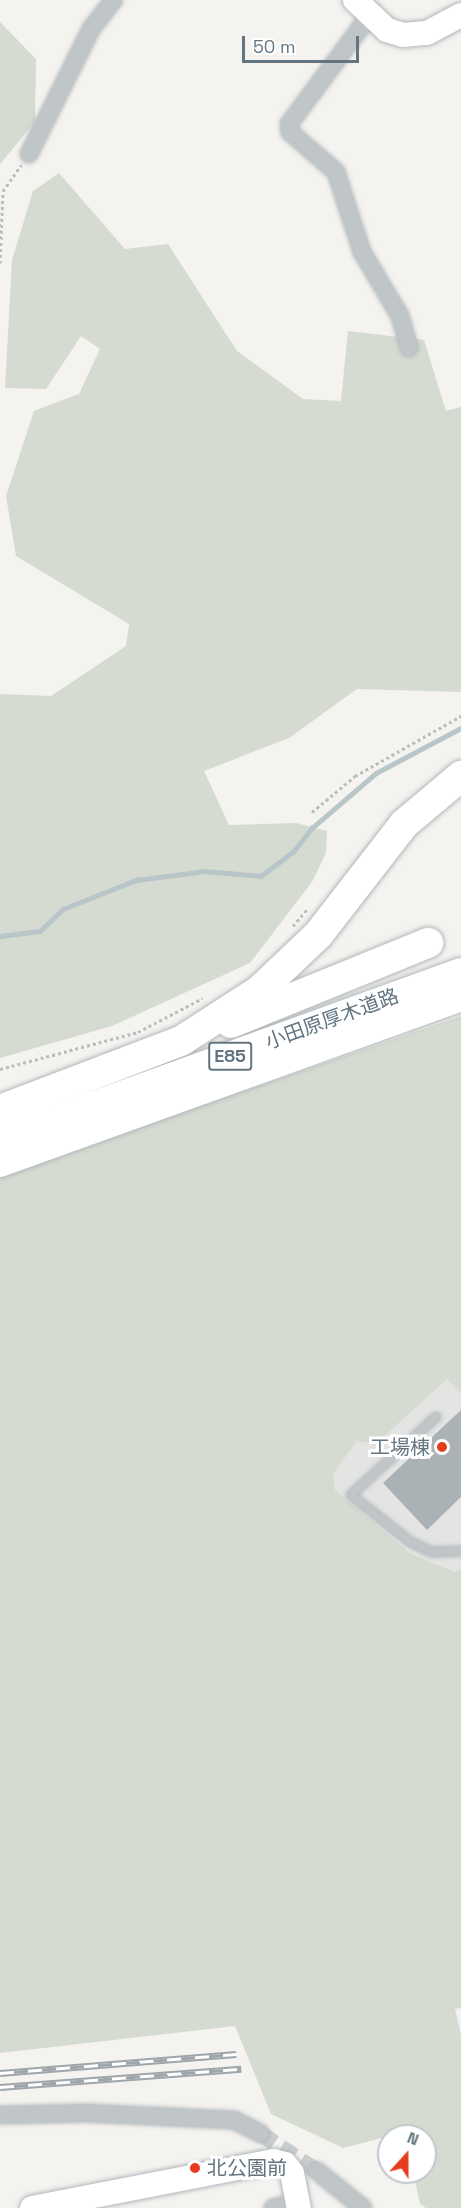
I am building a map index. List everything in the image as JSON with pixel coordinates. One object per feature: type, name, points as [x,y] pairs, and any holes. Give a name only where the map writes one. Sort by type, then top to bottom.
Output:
[{"type":"highway","points":[[181,1041],[260,990],[292,962],[345,903],[404,824],[461,776]]},
{"type":"highway","points":[[0,1110],[428,943]]},
{"type":"highway","name":"小田原厚木道路","points":[[0,1140],[461,973]]},
{"type":"highway","name":"小田原厚木道路","points":[[0,1162],[461,996]]},
{"type":"street","points":[[29,154],[91,29],[114,0]]},
{"type":"street","points":[[409,348],[400,316],[362,252],[336,172],[290,132],[289,124],[363,8],[387,30],[414,36],[461,15]]},
{"type":"street","points":[[0,2115],[87,2113],[234,2120],[261,2134]]},
{"type":"street","points":[[33,2208],[273,2161],[285,2164],[292,2173],[299,2205],[273,2208]]},
{"type":"street","points":[[317,2171],[363,2208]]},
{"type":"lane","points":[[436,1417],[351,1495],[417,1544],[444,1555],[461,1551]]},
{"type":"path","points":[[0,262],[3,190],[29,154]]},
{"type":"path","points":[[312,812],[372,765],[461,716]]},
{"type":"path","points":[[289,930],[311,905]]},
{"type":"path","points":[[0,1069],[138,1032],[209,995]]},
{"type":"shaded area","points":[[0,22],[36,59],[35,122],[0,164]]},
{"type":"shaded area","points":[[59,173],[125,249],[168,244],[237,351],[303,399],[341,401],[348,331],[424,340],[446,411],[461,407],[461,692],[357,689],[289,738],[204,771],[229,825],[296,823],[327,831],[326,853],[312,882],[250,963],[112,1026],[0,1058],[0,694],[51,696],[126,646],[129,624],[16,556],[6,496],[34,411],[79,394],[100,349],[81,336],[46,389],[5,388],[12,260],[33,191]]},
{"type":"shaded area","points":[[461,1016],[461,1393],[447,1379],[376,1444],[357,1441],[333,1474],[335,1490],[411,1554],[455,1572],[461,1569],[461,2008],[455,2009],[461,2035],[461,2208],[426,2208],[420,2204],[416,2184],[437,2184],[437,2124],[377,2124],[377,2139],[343,2148],[271,2114],[235,2026],[0,2053],[0,1175]]},
{"type":"shaded area","points":[[447,1378],[461,1393],[461,1570],[455,1572],[411,1554],[335,1490],[333,1474],[357,1440],[376,1444]]},
{"type":"building","name":"工場棟","points":[[461,1410],[461,1497],[427,1530],[383,1483]]},
{"type":"waterway","points":[[0,936],[40,931],[63,909],[136,880],[205,871],[261,876],[293,852],[312,828],[376,773],[461,728]]},
{"type":"tunnel","points":[[261,2134],[317,2171]]},
{"type":"railway","points":[[0,2073],[236,2054]]},
{"type":"railway","points":[[0,2087],[241,2069]]},
{"type":"place","name":"工場棟","points":[[442,1447]]},
{"type":"place","name":"北公園前","points":[[195,2168]]}]
